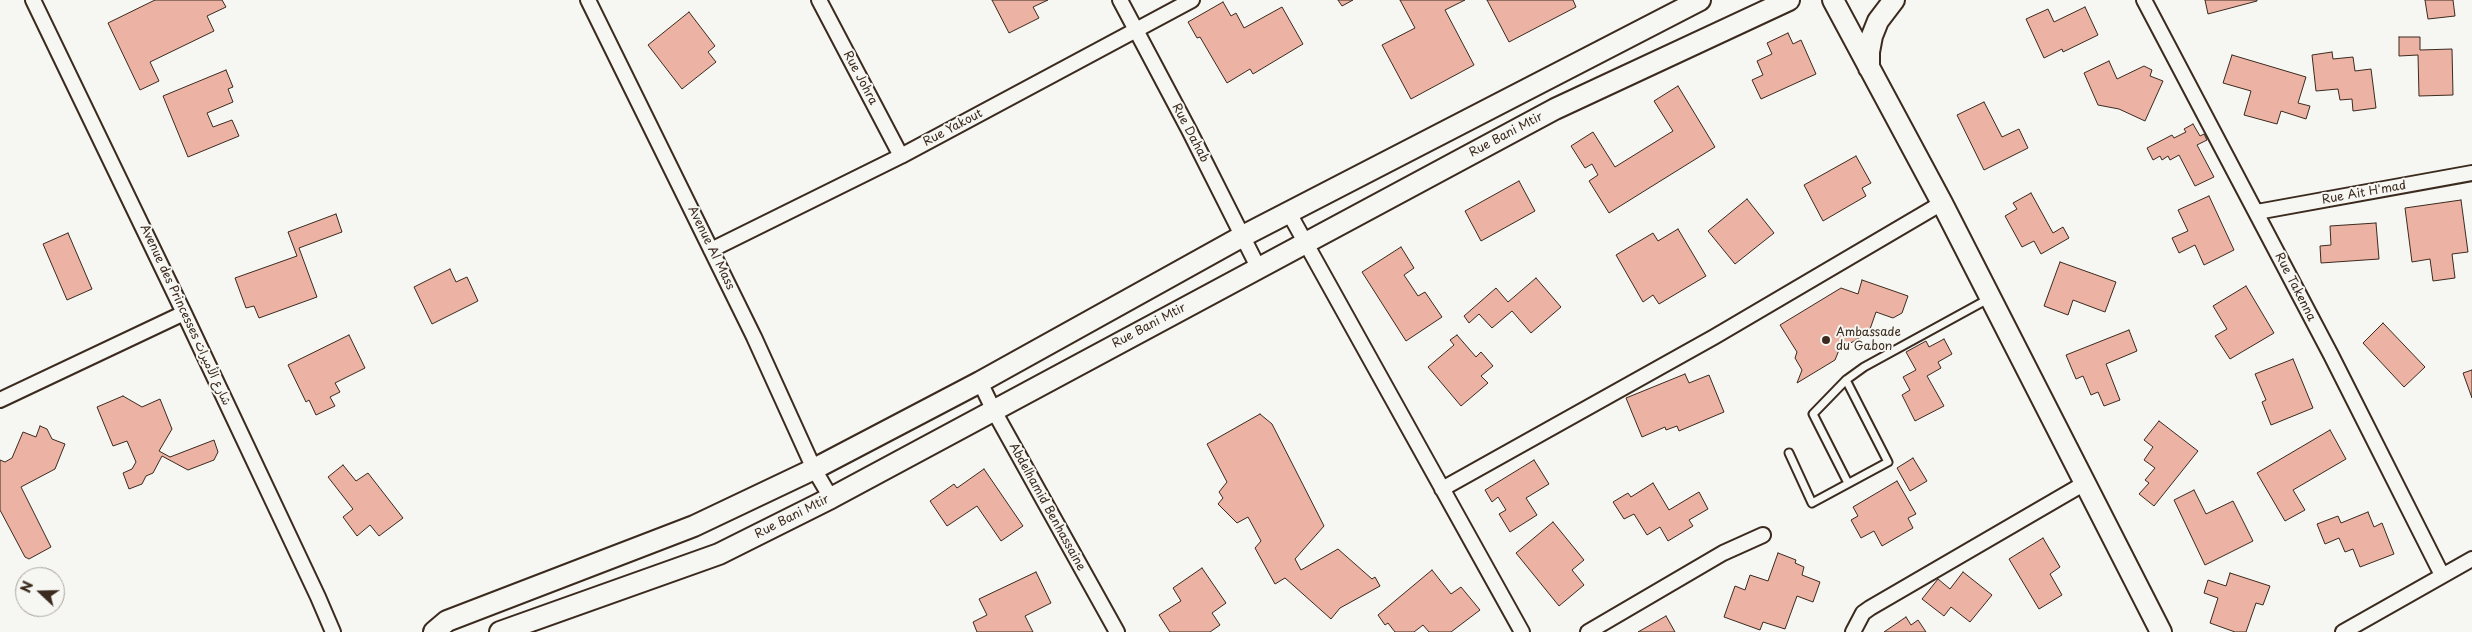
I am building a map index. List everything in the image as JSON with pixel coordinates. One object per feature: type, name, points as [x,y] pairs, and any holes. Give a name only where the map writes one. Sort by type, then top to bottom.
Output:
[{"type":"street","name":"Avenue des Princesses شارع الأميرات","points":[[33,0],[184,313],[333,632]]},
{"type":"street","name":"Avenue Al Mass","points":[[588,0],[711,250],[814,469],[831,498]]},
{"type":"street","name":"Rue Johra","points":[[819,0],[901,156]]},
{"type":"street","name":"Rue Dahab","points":[[1120,0],[1258,267]]},
{"type":"street","name":"Rue Yakout","points":[[711,250],[901,156],[1192,0]]},
{"type":"street","points":[[444,628],[694,526],[814,469],[980,382],[1243,236],[1700,0]]},
{"type":"street","name":"Rue Bani Mtir","points":[[500,632],[719,554],[831,498],[1555,109],[1790,0]]},
{"type":"street","points":[[1834,0],[1942,204],[2161,632]]},
{"type":"street","points":[[1870,68],[1869,52],[1872,36],[1878,21],[1894,0]]},
{"type":"street","name":"Rue Takenna","points":[[2144,0],[2257,212],[2442,575]]},
{"type":"street","name":"Rue Ait H'mad","points":[[2257,212],[2472,173]]},
{"type":"street","points":[[1442,489],[1714,337],[1942,204]]},
{"type":"street","points":[[1289,213],[1522,632]]},
{"type":"street","points":[[0,400],[184,313]]},
{"type":"street","name":"Abdelhamid Benhassaine","points":[[980,382],[994,411],[1117,632]]},
{"type":"street","points":[[1852,632],[1863,613],[1870,608],[2085,483]]},
{"type":"street","points":[[1588,632],[1723,553],[1763,535]]},
{"type":"street","points":[[2343,632],[2472,559]]},
{"type":"lane","points":[[1848,483],[1813,414],[1846,380],[1864,367],[1990,298]]},
{"type":"lane","points":[[1789,454],[1812,503],[1888,462],[1846,380]]},
{"type":"building","points":[[155,0],[222,0],[226,7],[207,16],[214,31],[150,62],[159,81],[140,90],[108,23]]},
{"type":"building","points":[[992,0],[1048,0],[1033,7],[1039,18],[1009,33]]},
{"type":"building","points":[[1338,0],[1353,0],[1342,6]]},
{"type":"building","points":[[1400,0],[1465,0],[1445,10],[1474,65],[1411,99],[1382,45],[1415,28]]},
{"type":"building","points":[[1487,0],[1573,0],[1576,7],[1509,42]]},
{"type":"building","points":[[2205,0],[2257,0],[2257,1],[2208,14]]},
{"type":"building","points":[[2425,0],[2453,0],[2455,16],[2428,19]]},
{"type":"building","points":[[1223,2],[1231,16],[1236,13],[1244,28],[1282,7],[1303,44],[1253,74],[1250,69],[1227,83],[1200,37],[1197,38],[1188,22]]},
{"type":"building","points":[[2085,7],[2098,35],[2063,52],[2062,49],[2044,58],[2026,19],[2048,9],[2054,22]]},
{"type":"building","points":[[689,12],[715,46],[708,52],[716,62],[682,89],[648,45]]},
{"type":"building","points":[[1788,33],[1793,44],[1801,40],[1816,74],[1761,99],[1752,80],[1763,75],[1757,61],[1772,54],[1767,43]]},
{"type":"building","points":[[2399,37],[2420,37],[2420,50],[2452,49],[2453,95],[2419,96],[2418,55],[2399,56]]},
{"type":"building","points":[[2332,52],[2333,59],[2353,57],[2355,71],[2371,69],[2376,108],[2353,111],[2352,99],[2340,100],[2338,89],[2316,91],[2312,55]]},
{"type":"building","points":[[2232,55],[2306,77],[2298,103],[2310,106],[2306,119],[2281,111],[2277,124],[2244,115],[2251,91],[2223,83]]},
{"type":"building","points":[[2109,61],[2117,79],[2144,66],[2152,70],[2150,76],[2163,81],[2145,121],[2119,109],[2098,105],[2084,73]]},
{"type":"building","points":[[226,70],[233,87],[228,89],[233,102],[207,113],[213,127],[232,120],[239,136],[188,157],[163,96]]},
{"type":"building","points":[[1678,86],[1715,147],[1609,213],[1589,181],[1598,175],[1592,164],[1585,168],[1571,146],[1593,132],[1615,167],[1673,131],[1654,101]]},
{"type":"building","points":[[1984,102],[2002,137],[2019,129],[2028,148],[1984,170],[1957,115]]},
{"type":"building","points":[[2193,124],[2200,136],[2204,134],[2207,140],[2197,145],[2214,177],[2195,186],[2179,155],[2170,160],[2168,156],[2162,160],[2160,156],[2153,160],[2147,148],[2172,135],[2174,138],[2186,132],[2184,129]]},
{"type":"building","points":[[1856,156],[1871,183],[1862,188],[1866,196],[1823,221],[1804,185]]},
{"type":"building","points":[[1519,181],[1535,211],[1481,241],[1465,211]]},
{"type":"building","points":[[2031,193],[2053,233],[2063,227],[2069,238],[2041,254],[2034,241],[2022,247],[2005,216],[2017,209],[2013,203]]},
{"type":"building","points":[[2209,196],[2234,250],[2204,265],[2195,245],[2179,253],[2172,238],[2188,231],[2178,210]]},
{"type":"building","points":[[1747,199],[1774,233],[1735,264],[1708,231]]},
{"type":"building","points":[[2461,200],[2468,252],[2452,254],[2455,278],[2433,281],[2430,259],[2412,262],[2405,208]]},
{"type":"building","points":[[336,214],[342,232],[299,248],[317,297],[259,318],[254,306],[246,308],[235,278],[297,256],[288,232]]},
{"type":"building","points":[[2376,223],[2379,259],[2321,263],[2320,246],[2331,245],[2330,226]]},
{"type":"building","points":[[1678,229],[1706,276],[1659,304],[1653,295],[1643,302],[1616,255],[1653,233],[1658,241]]},
{"type":"building","points":[[68,233],[92,289],[67,300],[43,244]]},
{"type":"building","points":[[1401,247],[1414,268],[1404,275],[1418,296],[1425,292],[1442,317],[1406,341],[1362,272]]},
{"type":"building","points":[[2060,262],[2116,282],[2105,312],[2073,300],[2068,315],[2044,306]]},
{"type":"building","points":[[450,269],[456,282],[467,277],[478,301],[432,324],[414,287]]},
{"type":"building","points":[[1536,278],[1561,307],[1531,333],[1512,311],[1492,328],[1479,314],[1469,323],[1464,316],[1496,288],[1508,302]]},
{"type":"building","points":[[1862,280],[1908,296],[1902,313],[1893,318],[1876,312],[1869,332],[1839,350],[1835,360],[1797,383],[1802,370],[1795,358],[1797,352],[1780,325],[1841,288],[1858,294]]},
{"type":"building","points":[[2246,286],[2274,333],[2230,359],[2215,336],[2227,329],[2213,306]]},
{"type":"building","points":[[2383,323],[2425,367],[2404,387],[2363,343]]},
{"type":"building","points":[[2129,330],[2137,351],[2106,364],[2120,400],[2104,406],[2098,392],[2091,395],[2083,376],[2076,379],[2066,355]]},
{"type":"building","points":[[349,335],[365,368],[335,383],[340,392],[330,397],[335,406],[316,415],[309,400],[306,402],[288,365]]},
{"type":"building","points":[[1457,335],[1476,357],[1481,352],[1493,366],[1481,376],[1488,383],[1461,406],[1428,367],[1454,345],[1450,340]]},
{"type":"building","points":[[1944,339],[1952,354],[1938,362],[1941,368],[1927,376],[1944,406],[1915,421],[1902,395],[1910,390],[1903,377],[1916,370],[1906,352],[1926,341],[1929,347]]},
{"type":"building","points":[[2293,359],[2313,408],[2271,425],[2262,402],[2266,400],[2255,374]]},
{"type":"building","points":[[2472,370],[2472,398],[2463,373]]},
{"type":"building","points":[[1685,374],[1689,383],[1709,375],[1724,412],[1679,431],[1677,426],[1666,430],[1665,427],[1642,437],[1626,398]]},
{"type":"building","points":[[123,396],[142,407],[160,399],[172,429],[159,451],[170,457],[214,440],[218,452],[214,460],[188,470],[162,456],[153,473],[146,476],[142,484],[129,489],[123,473],[132,469],[136,462],[127,441],[113,446],[97,407]]},
{"type":"building","points":[[1260,414],[1272,424],[1324,526],[1295,559],[1301,570],[1338,549],[1372,579],[1375,577],[1380,586],[1340,608],[1331,619],[1285,578],[1275,584],[1255,548],[1261,541],[1248,517],[1237,523],[1218,504],[1223,498],[1219,492],[1227,482],[1207,444]]},
{"type":"building","points":[[2159,421],[2198,451],[2154,506],[2139,494],[2149,483],[2145,480],[2155,468],[2144,460],[2153,447],[2144,440]]},
{"type":"building","points":[[40,426],[47,429],[52,439],[65,444],[55,469],[21,487],[51,547],[29,559],[25,557],[0,510],[0,460],[5,462],[12,458],[23,432],[36,437]]},
{"type":"building","points":[[2330,430],[2346,459],[2293,490],[2305,510],[2285,521],[2257,473]]},
{"type":"building","points":[[1913,458],[1927,481],[1910,491],[1897,468]]},
{"type":"building","points":[[1534,460],[1549,484],[1526,498],[1537,515],[1510,532],[1499,514],[1506,510],[1498,497],[1492,502],[1485,490]]},
{"type":"building","points":[[343,465],[356,481],[368,473],[403,518],[379,536],[370,525],[357,536],[343,517],[353,509],[328,477]]},
{"type":"building","points":[[984,469],[1023,526],[1001,541],[977,506],[947,526],[930,501],[954,484],[957,488]]},
{"type":"building","points":[[1897,481],[1916,514],[1908,518],[1913,528],[1882,546],[1874,531],[1861,538],[1851,520],[1858,516],[1853,507]]},
{"type":"building","points":[[1653,483],[1669,510],[1699,492],[1708,509],[1689,520],[1693,526],[1668,541],[1660,527],[1647,535],[1634,514],[1624,519],[1613,502],[1628,493],[1631,497]]},
{"type":"building","points":[[2194,490],[2206,514],[2233,501],[2253,541],[2205,565],[2174,500]]},
{"type":"building","points":[[2368,512],[2374,527],[2382,523],[2394,554],[2360,567],[2353,549],[2345,552],[2339,538],[2325,544],[2317,524],[2338,516],[2341,523]]},
{"type":"building","points":[[1553,522],[1584,560],[1572,570],[1584,585],[1559,606],[1516,553]]},
{"type":"building","points":[[2043,538],[2060,567],[2050,574],[2062,595],[2039,609],[2009,559]]},
{"type":"building","points":[[1778,553],[1796,560],[1795,563],[1804,567],[1802,575],[1820,582],[1813,602],[1797,596],[1785,629],[1763,622],[1760,630],[1724,617],[1735,586],[1745,590],[1750,575],[1768,581]]},
{"type":"building","points":[[1202,568],[1226,603],[1212,613],[1220,625],[1210,632],[1170,632],[1159,615],[1181,601],[1173,588]]},
{"type":"building","points":[[1432,570],[1451,594],[1461,587],[1480,610],[1451,632],[1429,632],[1423,625],[1414,632],[1395,632],[1388,623],[1385,625],[1378,615]]},
{"type":"building","points":[[1036,572],[1051,603],[1025,616],[1033,632],[977,632],[973,622],[987,615],[979,599]]},
{"type":"building","points":[[1963,572],[1992,595],[1970,622],[1951,607],[1944,616],[1922,599],[1938,579],[1950,589]]},
{"type":"building","points":[[2230,573],[2270,586],[2263,605],[2256,603],[2246,632],[2235,632],[2210,623],[2218,598],[2204,593],[2208,580],[2226,586]]},
{"type":"building","points":[[1666,616],[1675,632],[1638,632]]},
{"type":"building","points":[[1906,617],[1911,625],[1918,620],[1926,632],[1884,632]]},
{"type":"place","name":"Ambassade du Gabon","points":[[1826,340]]}]
